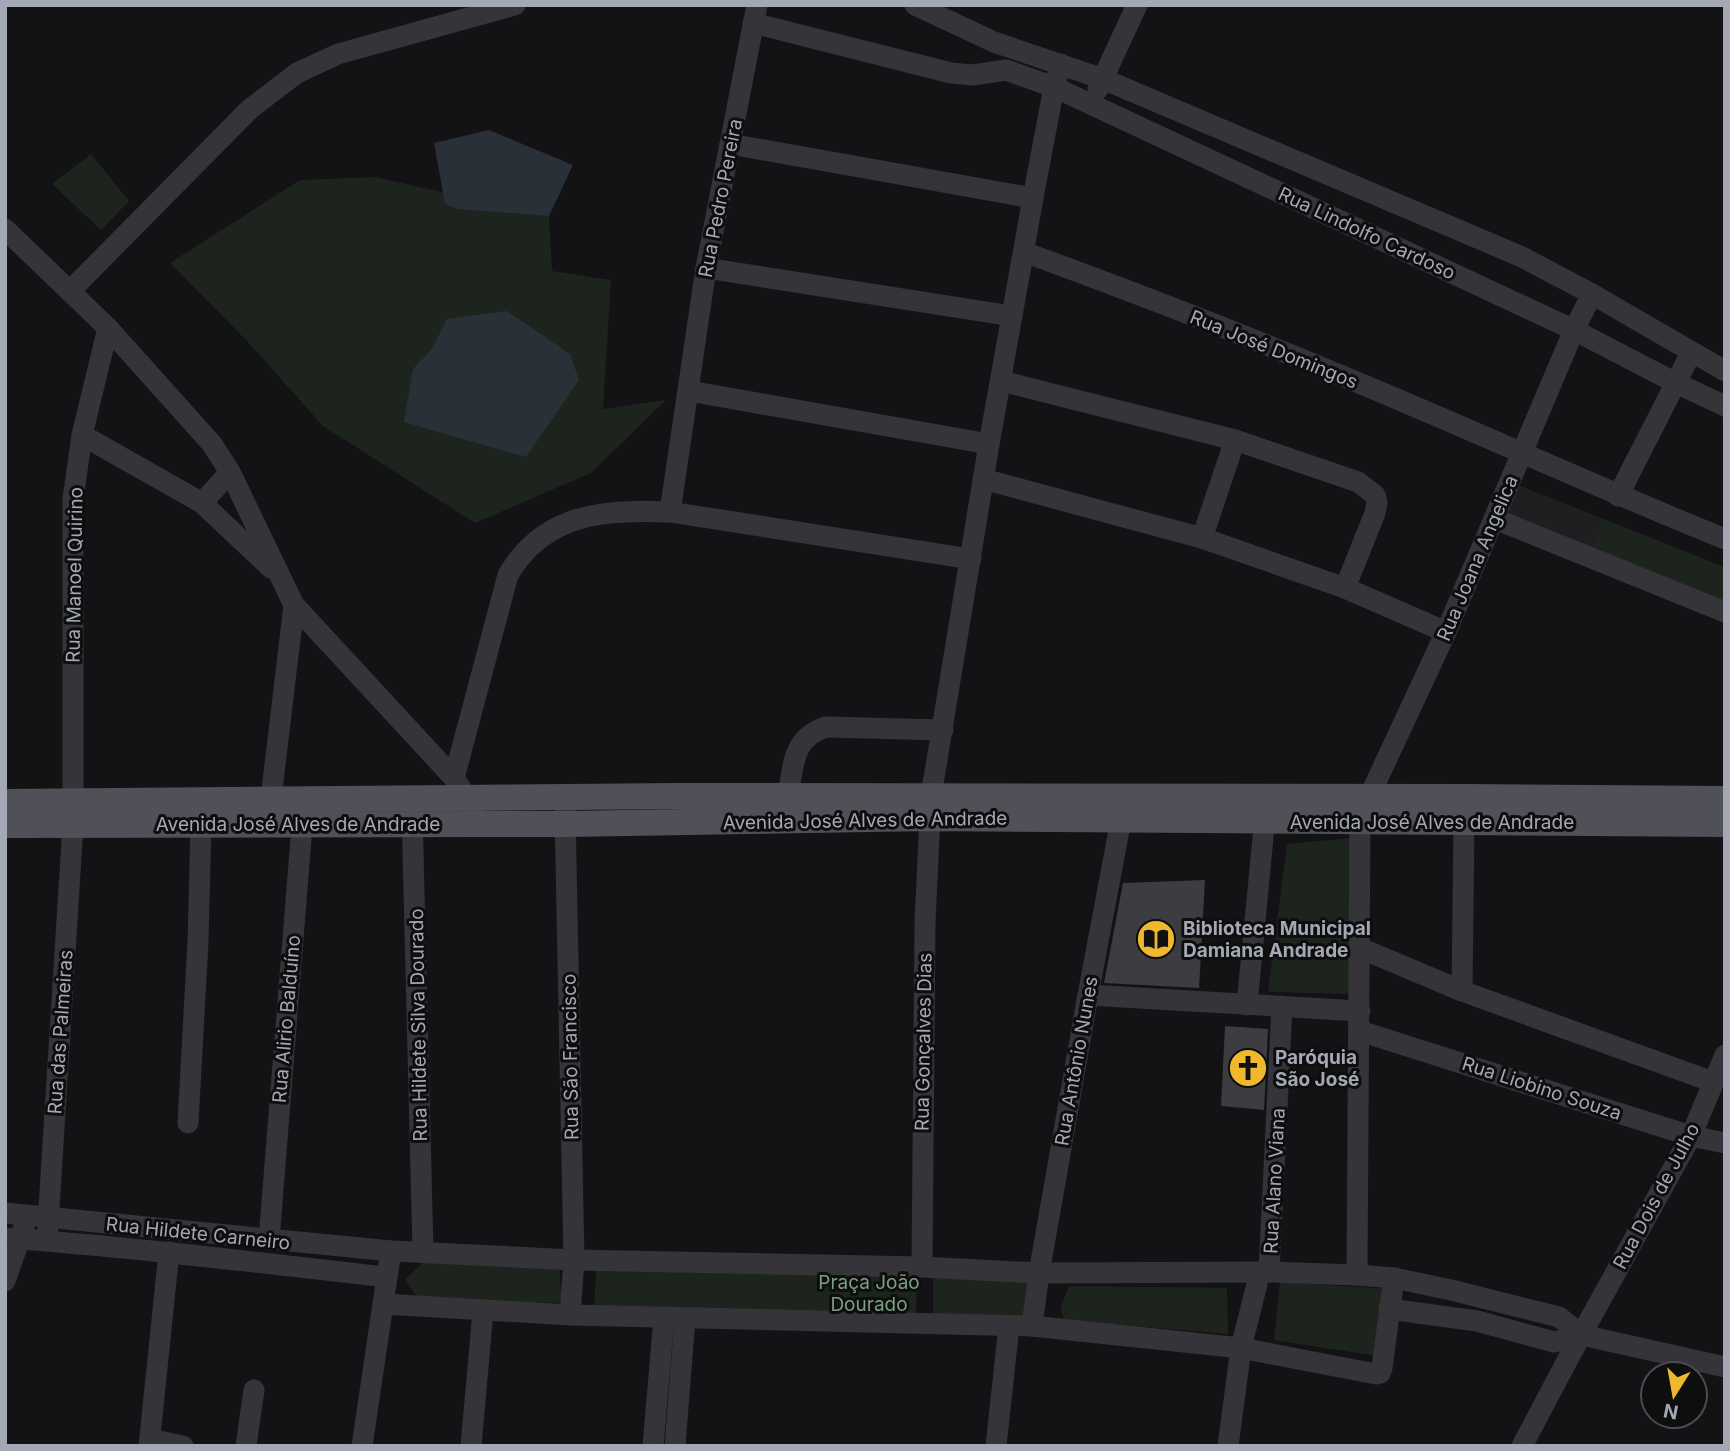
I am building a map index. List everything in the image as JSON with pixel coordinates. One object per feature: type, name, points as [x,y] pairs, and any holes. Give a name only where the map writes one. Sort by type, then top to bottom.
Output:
[{"type":"main road","name":"Avenida José Alves de Andrade","points":[[5,825],[73,813],[278,807],[412,799],[461,788],[565,811],[930,807],[1364,809],[1725,799]]},
{"type":"main road","name":"Avenida José Alves de Andrade","points":[[278,807],[302,826],[481,824],[565,811],[788,796],[930,807]]},
{"type":"main road","name":"Avenida José Alves de Andrade","points":[[5,802],[73,813],[201,824],[278,807]]},
{"type":"main road","name":"Avenida José Alves de Andrade","points":[[1364,809],[1464,821],[1725,824]]},
{"type":"street","points":[[70,291],[250,108],[297,73],[338,54],[515,5]]},
{"type":"street","name":"Rua Lindolfo Cardoso","points":[[915,5],[1012,49],[1103,79],[1522,257],[1725,371]]},
{"type":"street","points":[[1091,104],[1137,5]]},
{"type":"street","points":[[755,14],[951,73],[973,75],[1006,70],[1012,49]]},
{"type":"street","name":"Rua Pedro Pereira","points":[[670,512],[706,268],[755,14]]},
{"type":"street","points":[[930,807],[989,444],[1054,87],[1061,64]]},
{"type":"street","name":"Rua Lindolfo Cardoso","points":[[1006,70],[1091,104],[1574,330],[1674,383],[1725,406]]},
{"type":"street","points":[[730,144],[1033,198]]},
{"type":"street","points":[[5,229],[108,328],[212,444],[230,472],[294,605],[461,788],[481,824]]},
{"type":"street","name":"Rua José Domingos","points":[[1024,251],[1171,306],[1311,363],[1618,496],[1725,539]]},
{"type":"street","points":[[706,268],[1012,316]]},
{"type":"street","name":"Rua Joana Angelica","points":[[1364,809],[1446,632],[1574,330],[1592,294]]},
{"type":"street","name":"Rua Manoel Quirino","points":[[73,813],[73,499],[82,435],[108,328]]},
{"type":"street","points":[[1618,496],[1691,353]]},
{"type":"street","points":[[1001,381],[1236,440],[1358,482],[1375,495],[1377,502],[1345,588]]},
{"type":"street","points":[[689,391],[989,444]]},
{"type":"street","points":[[82,435],[202,503],[281,578]]},
{"type":"street","points":[[1202,538],[1236,440]]},
{"type":"street","points":[[202,503],[230,472]]},
{"type":"street","points":[[983,479],[1202,538],[1345,588],[1446,632]]},
{"type":"street","points":[[461,788],[508,575],[522,554],[545,535],[568,522],[599,513],[631,510],[670,512],[971,559]]},
{"type":"street","points":[[1495,519],[1725,612]]},
{"type":"street","points":[[278,807],[294,605]]},
{"type":"street","points":[[788,796],[797,751],[804,738],[813,732],[826,727],[943,730]]},
{"type":"street","name":"Rua Hildete Silva Dourado","points":[[412,799],[423,1252]]},
{"type":"street","name":"Rua Gonçalves Dias","points":[[922,1267],[925,922],[930,807]]},
{"type":"street","name":"Rua Antônio Nunes","points":[[1032,1326],[1039,1273],[1123,808]]},
{"type":"street","points":[[1247,1005],[1266,808]]},
{"type":"street","points":[[1357,1275],[1364,809]]},
{"type":"street","name":"Rua São Francisco","points":[[565,811],[574,1261],[570,1315]]},
{"type":"street","name":"Rua das Palmeiras","points":[[47,1240],[38,1216],[73,813]]},
{"type":"street","points":[[1462,991],[1464,821]]},
{"type":"street","points":[[188,1123],[198,942],[201,824]]},
{"type":"street","name":"Rua Alirio Balduíno","points":[[269,1240],[302,826]]},
{"type":"street","points":[[1360,948],[1462,991],[1713,1082]]},
{"type":"street","name":"Rua Liobino Souza","points":[[1088,995],[1282,1006],[1360,1021],[1691,1136],[1725,1143]]},
{"type":"street","name":"Rua Alano Viana","points":[[1228,1446],[1241,1348],[1265,1272],[1282,1006]]},
{"type":"street","name":"Rua Dois de Julho","points":[[1522,1446],[1691,1136],[1725,1055]]},
{"type":"street","name":"Rua Hildete Carneiro","points":[[5,1213],[391,1251]]},
{"type":"street","points":[[5,1281],[13,1239],[38,1216]]},
{"type":"street","points":[[198,1256],[202,1234]]},
{"type":"street","name":"Rua Hildete Carneiro","points":[[13,1239],[169,1252],[387,1278]]},
{"type":"street","points":[[362,1446],[391,1251],[574,1261],[922,1267],[1039,1273],[1265,1272],[1357,1275],[1451,1290],[1559,1317],[1582,1335],[1725,1367]]},
{"type":"street","points":[[169,1252],[149,1442],[183,1446]]},
{"type":"street","points":[[383,1304],[570,1315],[1032,1326],[1241,1348],[1376,1374],[1380,1373],[1382,1368],[1394,1279]]},
{"type":"street","points":[[1444,1315],[1451,1290]]},
{"type":"street","points":[[1389,1309],[1477,1321],[1554,1342],[1582,1335]]},
{"type":"street","points":[[471,1446],[483,1311]]},
{"type":"street","points":[[653,1446],[675,1318]]},
{"type":"street","points":[[675,1318],[675,1446]]},
{"type":"street","points":[[996,1446],[1009,1326]]},
{"type":"street","points":[[246,1446],[254,1390]]},
{"type":"shaded area","points":[[489,130],[573,165],[549,216],[458,209],[445,204],[434,143]]},
{"type":"shaded area","points":[[507,311],[570,354],[579,380],[526,457],[404,422],[413,369],[432,349],[447,319]]},
{"type":"shaded area","points":[[1515,484],[1677,548],[1658,591],[1498,527]]},
{"type":"green space","points":[[91,154],[129,201],[101,230],[52,184]]},
{"type":"green space","points":[[375,177],[549,216],[552,271],[611,280],[603,409],[666,400],[591,473],[475,523],[323,426],[247,341],[170,263],[300,180]]},
{"type":"green space","points":[[1603,519],[1725,567],[1725,605],[1586,562]]},
{"type":"green space","points":[[1361,837],[1357,994],[1268,992],[1287,844]]},
{"type":"green space","points":[[426,1260],[559,1262],[562,1303],[418,1299],[405,1279]]},
{"type":"green space","name":"Praça João Dourado","points":[[597,1262],[917,1270],[916,1319],[594,1308]]},
{"type":"green space","name":"Praça João Dourado","points":[[933,1271],[1049,1271],[1041,1325],[933,1321]]},
{"type":"green space","points":[[1280,1282],[1390,1289],[1376,1356],[1274,1340]]},
{"type":"green space","points":[[1069,1286],[1227,1288],[1228,1334],[1064,1320],[1061,1306]]},
{"type":"building","name":"Biblioteca Municipal Damiana Andrade","points":[[1205,880],[1199,988],[1104,983],[1123,883]]},
{"type":"building","name":"Paróquia São José","points":[[1225,1026],[1268,1029],[1264,1110],[1221,1106]]},
{"type":"place","name":"Biblioteca Municipal Damiana Andrade","points":[[1156,939]]},
{"type":"place","name":"Paróquia São José","points":[[1248,1068]]}]
